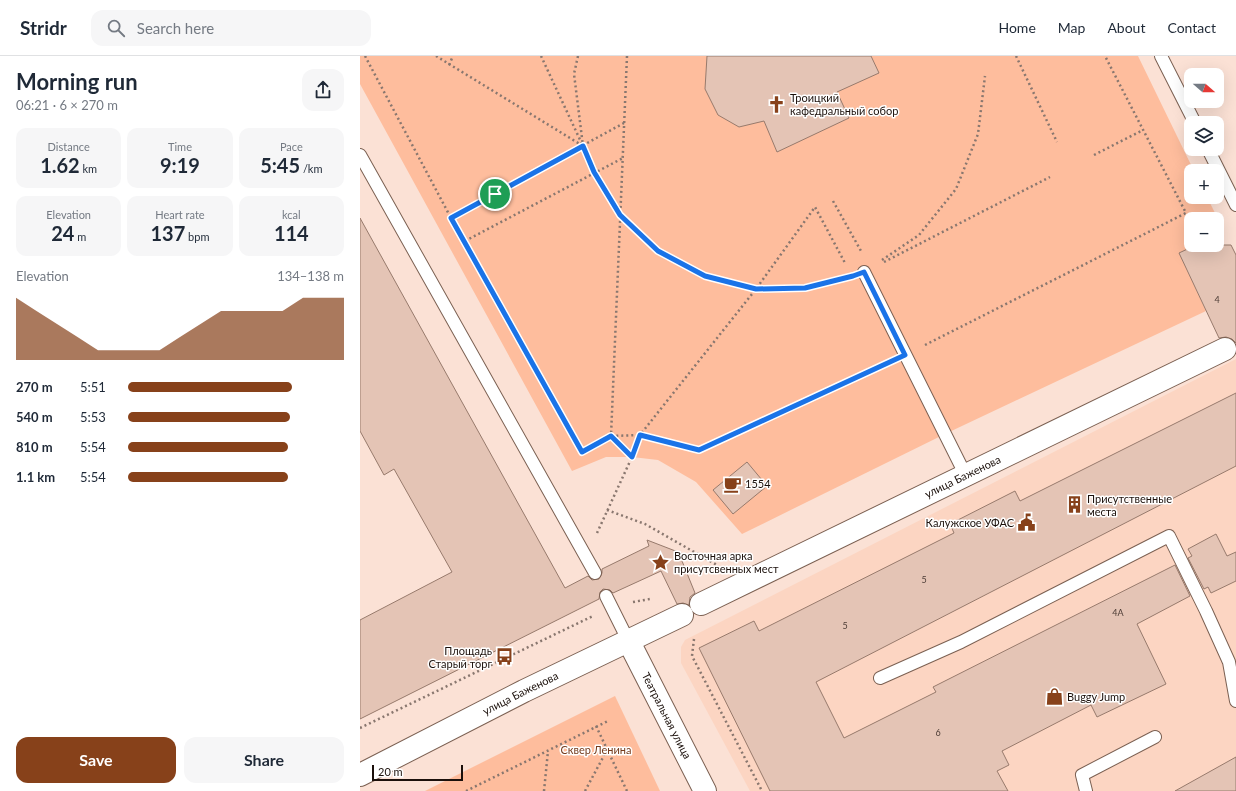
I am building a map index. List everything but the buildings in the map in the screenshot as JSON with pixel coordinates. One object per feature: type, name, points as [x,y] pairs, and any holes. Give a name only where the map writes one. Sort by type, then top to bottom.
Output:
[{"type":"street","name":"улица Баженова","points":[[701,604],[1225,349]]},
{"type":"street","name":"улица Баженова","points":[[360,775],[524,691],[682,615]]},
{"type":"street","name":"Театральная улица","points":[[628,640],[705,791]]},
{"type":"lane","points":[[1162,56],[1192,116]]},
{"type":"lane","points":[[360,155],[595,573]]},
{"type":"lane","points":[[1212,156],[1236,204]]},
{"type":"lane","points":[[867,270],[905,355],[966,476]]},
{"type":"lane","points":[[880,678],[961,642],[1169,536],[1206,610],[1229,662],[1236,701]]},
{"type":"lane","points":[[609,602],[628,640]]},
{"type":"lane","points":[[1086,791],[1082,775],[1155,737]]},
{"type":"path","points":[[365,56],[451,218],[582,452],[611,436],[640,435],[699,450],[905,355],[1186,213],[1105,56]]},
{"type":"path","points":[[436,56],[583,146]]},
{"type":"path","points":[[449,65],[453,56]]},
{"type":"path","points":[[541,56],[594,172],[620,215],[658,251],[705,276],[756,289],[805,288],[853,276],[1050,177]]},
{"type":"path","points":[[578,56],[574,74],[583,146]]},
{"type":"path","points":[[627,56],[611,436],[632,457]]},
{"type":"path","points":[[1016,56],[1057,142]]},
{"type":"path","points":[[867,270],[919,235],[956,189],[978,134],[985,76]]},
{"type":"path","points":[[451,218],[625,123]]},
{"type":"path","points":[[1094,155],[1143,130]]},
{"type":"path","points":[[465,241],[623,157]]},
{"type":"path","points":[[833,201],[867,270]]},
{"type":"path","points":[[587,557],[632,457],[640,435],[756,289],[816,207],[853,276]]},
{"type":"path","points":[[607,510],[645,524],[719,566],[713,569]]},
{"type":"path","points":[[360,728],[609,602],[652,599]]},
{"type":"path","points":[[694,638],[692,656],[762,791]]},
{"type":"path","points":[[466,791],[608,721]]},
{"type":"path","points":[[596,726],[627,791]]},
{"type":"path","points":[[544,791],[548,750]]},
{"type":"path","points":[[585,791],[607,750]]},
{"type":"shaded area","points":[[1236,359],[1236,791],[750,791],[681,663],[681,647],[685,640]]},
{"type":"green space","points":[[360,56],[1138,56],[1184,150],[1184,156],[1187,156],[1191,164],[1184,164],[1184,204],[1210,204],[1214,212],[1184,212],[1184,251],[1180,253],[1206,311],[945,434],[742,534],[696,482],[658,460],[632,457],[606,457],[572,471],[360,84]]},
{"type":"green space","name":"Сквер Ленина","points":[[615,696],[660,791],[425,791]]},
{"type":"place","name":"Троицкий кафедральный собор","points":[[777,104]]},
{"type":"place","name":"1554","points":[[732,484]]},
{"type":"place","name":"Присутственные места","points":[[1074,505]]},
{"type":"place","name":"Калужское УФАС","points":[[1027,523]]},
{"type":"place","name":"Восточная арка присутсвенных мест","points":[[661,562]]},
{"type":"place","name":"Площадь Старый торг","points":[[505,657]]},
{"type":"place","name":"Buggy Jump","points":[[1054,697]]},
{"type":"route","points":[[583,146],[594,172],[620,215],[658,251],[705,276],[756,289],[805,288],[864,272],[905,355],[699,450],[640,435],[632,457],[611,436],[582,452],[451,218],[495,194],[583,146]]}]
